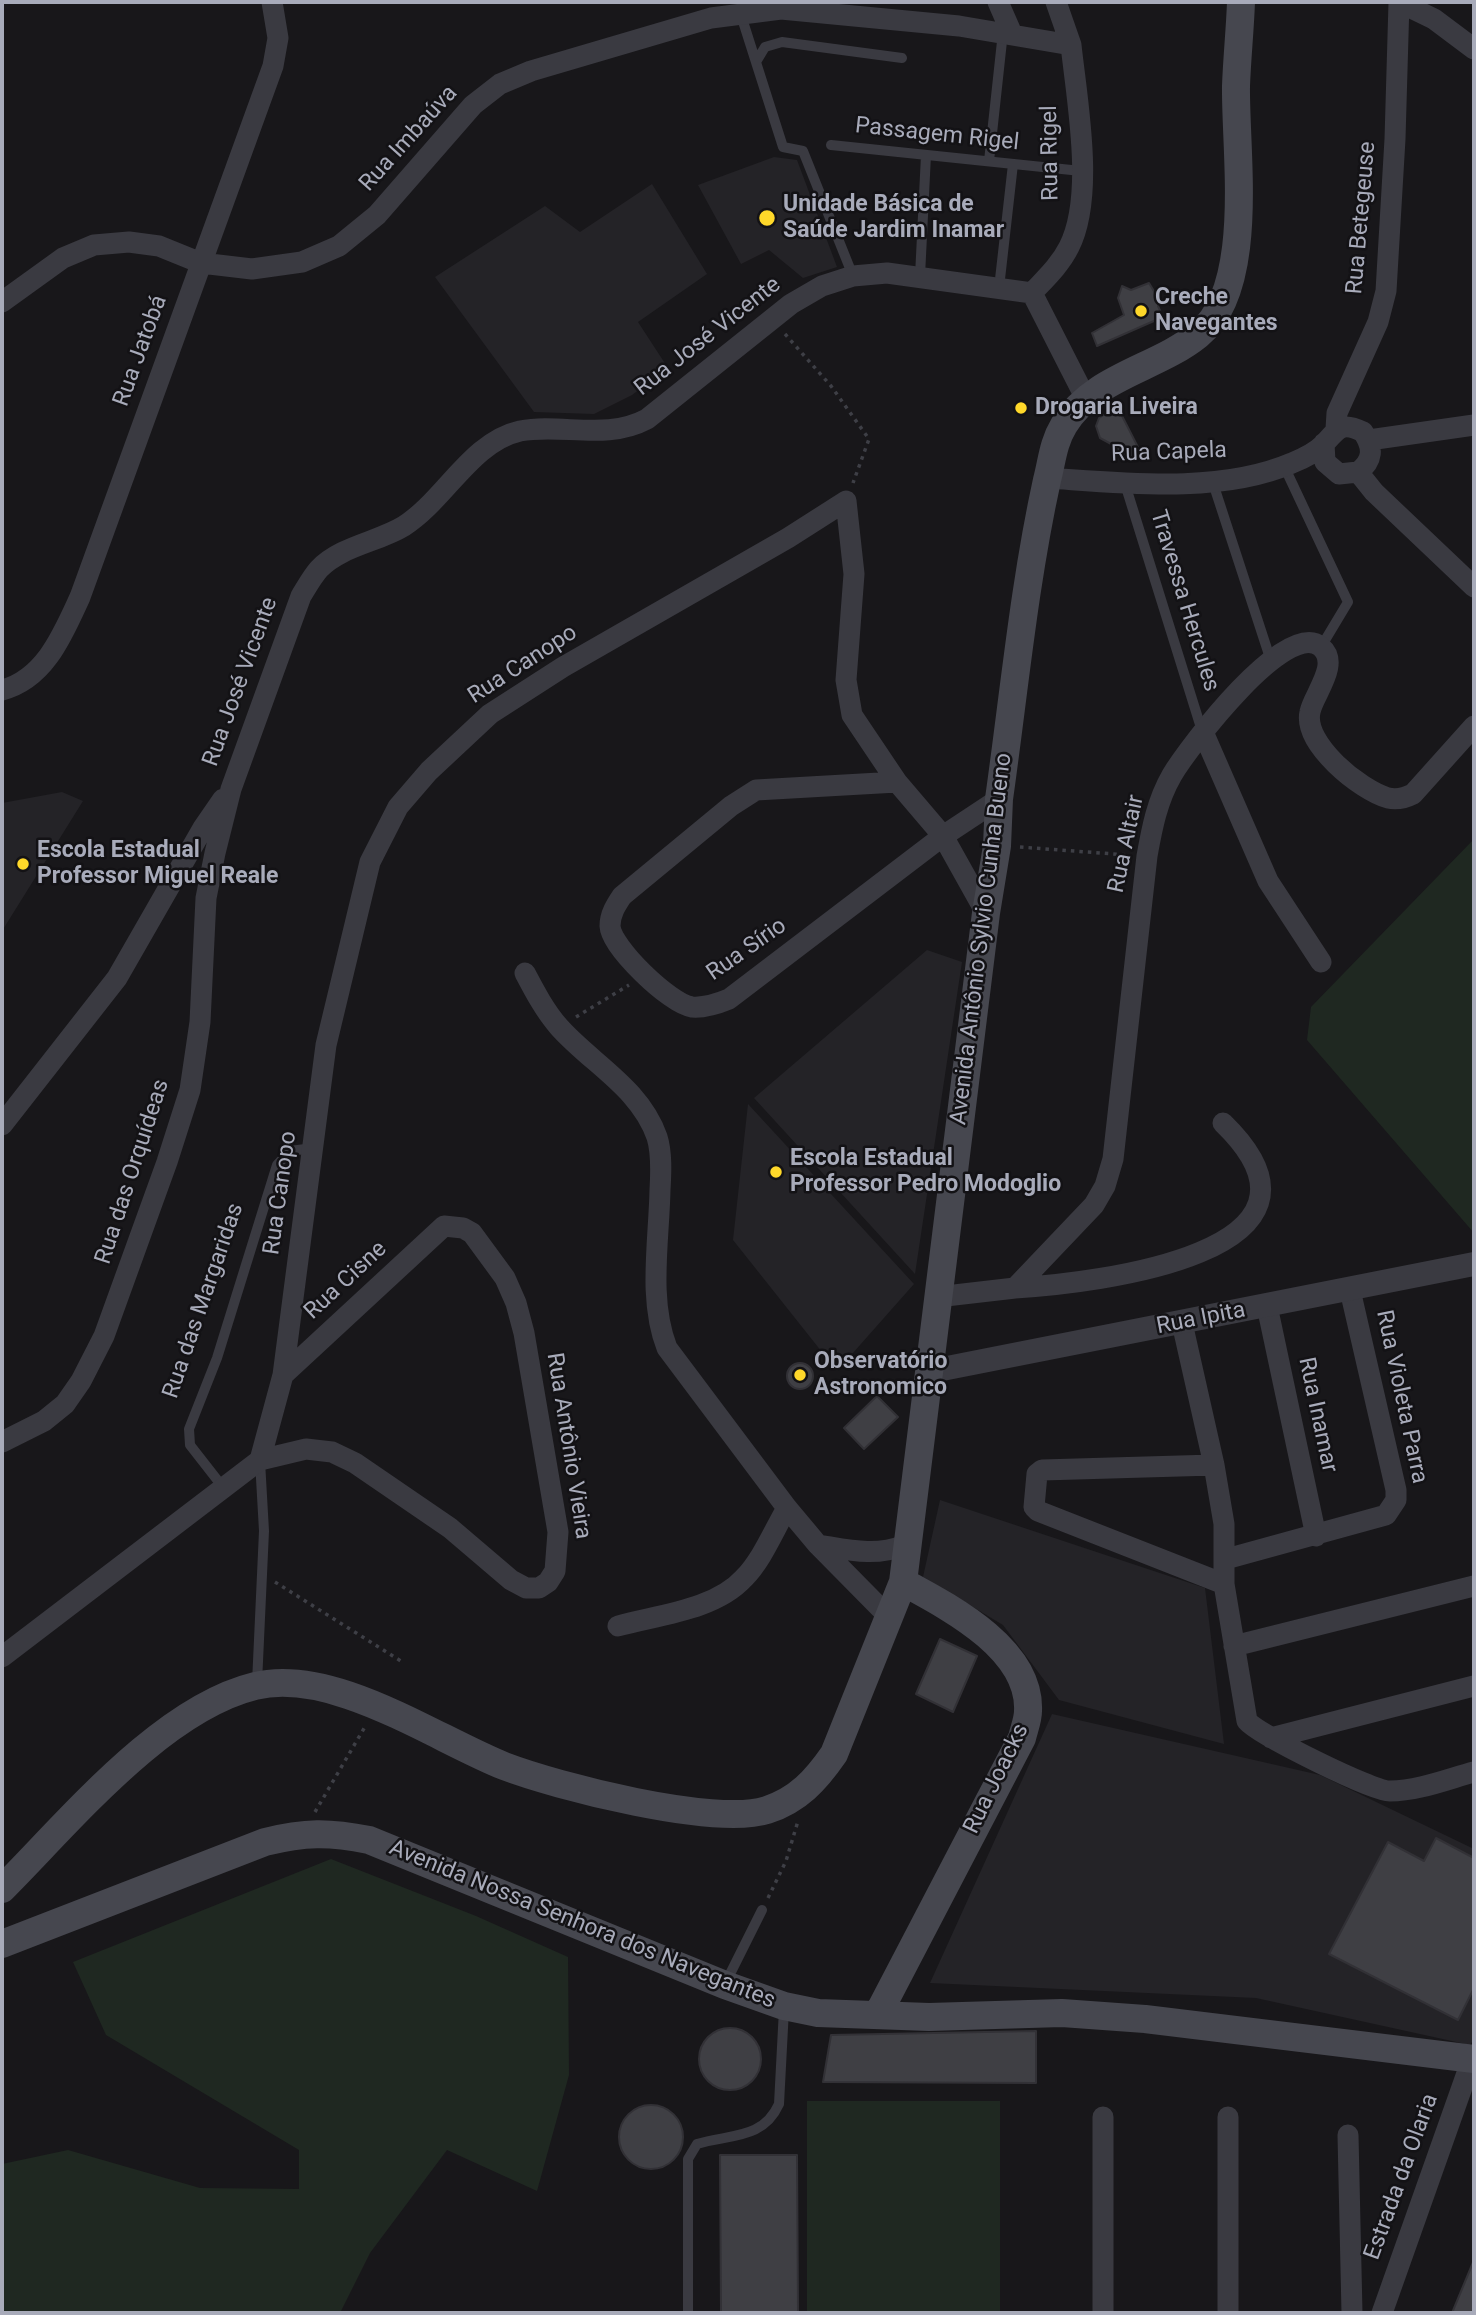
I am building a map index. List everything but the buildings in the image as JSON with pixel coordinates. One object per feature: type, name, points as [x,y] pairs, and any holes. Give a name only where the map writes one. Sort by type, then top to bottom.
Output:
[{"type":"main road","name":"Avenida Antônio Sylvio Cunha Bueno","points":[[2,1889],[120,1770],[187,1717],[225,1697],[257,1686],[288,1684],[331,1691],[378,1706],[502,1765],[558,1785],[690,1811],[734,1815],[765,1811],[795,1798],[817,1778],[834,1754],[903,1582],[905,1545],[927,1372],[997,846],[999,799],[1037,520],[1052,449],[1064,424],[1086,399],[1111,381],[1172,355],[1201,333],[1223,303],[1234,266],[1237,227],[1236,85],[1241,2]]},
{"type":"main road","name":"Rua Joacks","points":[[878,2014],[1022,1738],[1028,1713],[1027,1694],[1018,1672],[986,1634],[954,1609],[903,1582]]},
{"type":"main road","name":"Avenida Nossa Senhora dos Navegantes","points":[[2,1944],[265,1842],[302,1833],[335,1833],[369,1840],[725,1985],[784,2006],[818,2013],[929,2017],[1062,2013],[1145,2019],[1473,2059]]},
{"type":"main road","points":[[2,1917],[11,1926],[31,1933]]},
{"type":"street","name":"Rua Jatobá","points":[[2,690],[23,683],[45,662],[75,608],[273,66],[278,38],[272,2]]},
{"type":"street","points":[[998,2],[1008,33]]},
{"type":"street","points":[[1056,2],[1071,45]]},
{"type":"street","points":[[1399,2],[1434,19],[1474,49]]},
{"type":"street","name":"Rua Betegeuse","points":[[1330,436],[1378,322],[1386,291],[1394,165],[1399,2]]},
{"type":"street","name":"Rua Imbaúva","points":[[2,302],[63,258],[94,245],[129,242],[159,246],[201,263],[252,269],[302,262],[339,246],[377,215],[473,105],[500,84],[569,59],[711,18],[740,12],[781,9],[1008,33],[1071,45]]},
{"type":"street","name":"Rua Rigel","points":[[1032,293],[1058,266],[1070,244],[1078,219],[1081,171],[1071,45]]},
{"type":"street","name":"Rua José Vicente","points":[[231,789],[296,608],[319,569],[340,554],[405,525],[500,438],[540,429],[583,432],[633,426],[772,320],[822,286],[853,276],[887,273],[920,276],[1032,293]]},
{"type":"street","points":[[1032,293],[1086,399]]},
{"type":"street","points":[[1369,440],[1474,425]]},
{"type":"street","points":[[1355,428],[1369,440],[1370,459],[1358,472],[1339,474],[1325,462],[1330,436],[1355,428]]},
{"type":"street","name":"Rua Capela","points":[[1287,465],[1330,436]]},
{"type":"street","name":"Rua Capela","points":[[1048,478],[1125,484],[1232,479],[1287,465],[1331,469]]},
{"type":"street","points":[[1358,472],[1374,492],[1474,587]]},
{"type":"street","points":[[846,501],[854,575],[846,680],[852,715],[897,782],[943,836],[986,913]]},
{"type":"street","name":"Rua Canopo","points":[[260,1460],[283,1375],[326,1045],[370,862],[398,807],[429,771],[490,714],[563,667],[788,538],[846,501]]},
{"type":"street","name":"Rua Altair","points":[[1015,1288],[1075,1227],[1105,1186],[1113,1159],[1147,856],[1156,810],[1172,775],[1203,732],[1286,647],[1311,643],[1321,647]]},
{"type":"street","points":[[1321,647],[1327,656],[1325,679],[1310,713],[1310,726],[1316,743],[1365,789],[1390,798],[1402,799],[1413,794],[1474,726]]},
{"type":"street","points":[[1203,732],[1268,881],[1321,962]]},
{"type":"street","name":"Rua Sírio","points":[[897,782],[756,790],[731,806],[622,896],[613,910],[610,925],[614,943],[675,1001],[692,1007],[711,1006],[729,999],[943,836],[999,799]]},
{"type":"street","points":[[2,1125],[117,978],[203,828],[231,789]]},
{"type":"street","name":"Rua das Orquídeas","points":[[2,1443],[44,1421],[65,1404],[81,1381],[104,1336],[162,1175],[190,1090],[200,1022],[206,898],[231,789]]},
{"type":"street","points":[[525,973],[559,1027],[630,1093],[647,1114],[658,1140],[661,1166],[657,1306],[660,1330],[667,1348],[787,1508],[818,1545],[890,1618]]},
{"type":"street","points":[[937,1297],[1101,1279],[1188,1259],[1219,1245],[1242,1227],[1256,1210],[1260,1194],[1255,1159],[1245,1144],[1223,1123]]},
{"type":"street","name":"Rua Cisne","points":[[283,1375],[444,1226]]},
{"type":"street","name":"Rua Antônio Vieira","points":[[260,1460],[306,1449],[332,1452],[355,1463],[460,1535],[511,1580],[526,1588],[539,1588],[548,1582],[558,1555],[558,1532],[524,1333],[516,1303],[505,1278],[472,1233],[463,1228],[444,1226]]},
{"type":"street","name":"Rua Ipita","points":[[927,1372],[1474,1264]]},
{"type":"street","name":"Rua Violeta Parra","points":[[1226,1559],[1386,1515],[1396,1500],[1350,1290]]},
{"type":"street","name":"Rua Inamar","points":[[1267,1306],[1316,1536]]},
{"type":"street","points":[[1182,1323],[1214,1465],[1226,1559],[1224,1584],[1244,1714],[1251,1726],[1271,1738],[1389,1792],[1474,1772]]},
{"type":"street","points":[[2,1657],[94,1589],[222,1486],[260,1460]]},
{"type":"street","points":[[1214,1465],[1041,1470],[1037,1474],[1034,1507],[1038,1511],[1224,1584]]},
{"type":"street","points":[[618,1626],[700,1604],[728,1592],[746,1577],[787,1508]]},
{"type":"street","points":[[818,1545],[866,1553],[889,1552],[905,1545]]},
{"type":"street","points":[[1234,1646],[1474,1586]]},
{"type":"street","points":[[1271,1738],[1474,1685]]},
{"type":"street","name":"Estrada da Olaria","points":[[1381,2313],[1473,2059]]},
{"type":"street","points":[[1103,2117],[1103,2313]]},
{"type":"street","points":[[1228,2117],[1228,2313]]},
{"type":"street","points":[[1348,2135],[1352,2313]]},
{"type":"lane","points":[[740,12],[783,147],[803,151],[853,276]]},
{"type":"lane","points":[[989,161],[1008,33]]},
{"type":"lane","points":[[756,62],[765,47],[782,42],[902,58]]},
{"type":"lane","name":"Passagem Rigel","points":[[831,145],[1081,171]]},
{"type":"lane","points":[[920,276],[926,155]]},
{"type":"lane","points":[[999,288],[1013,164]]},
{"type":"lane","points":[[1287,465],[1349,602],[1321,647]]},
{"type":"lane","points":[[1212,480],[1271,660]]},
{"type":"lane","name":"Travessa Hercules","points":[[1125,484],[1203,732]]},
{"type":"lane","name":"Rua das Margaridas","points":[[222,1486],[190,1445],[189,1429],[217,1358],[277,1165],[290,1151],[313,1149]]},
{"type":"lane","points":[[257,1686],[263,1575],[260,1460]]},
{"type":"lane","points":[[725,1985],[762,1910]]},
{"type":"lane","points":[[688,2313],[688,2159],[697,2144],[743,2136],[773,2117],[779,2104],[784,2006]]},
{"type":"path","points":[[772,320],[831,386],[869,439],[846,501]]},
{"type":"path","points":[[997,846],[1147,856]]},
{"type":"path","points":[[559,1027],[646,974]]},
{"type":"path","points":[[263,1575],[404,1663]]},
{"type":"path","points":[[302,1833],[378,1706]]},
{"type":"path","points":[[762,1910],[786,1861],[799,1818],[795,1798]]},
{"type":"shaded area","name":"Unidade Básica de Saúde Jardim Inamar","points":[[774,157],[797,160],[837,267],[803,278],[769,250],[741,264],[698,185]]},
{"type":"shaded area","points":[[652,184],[707,274],[638,322],[668,368],[632,395],[594,414],[534,412],[435,277],[545,206],[580,232]]},
{"type":"shaded area","name":"Escola Estadual Professor Miguel Reale","points":[[62,792],[83,801],[2,931],[2,803]]},
{"type":"shaded area","points":[[1474,839],[1474,1233],[1307,1040],[1311,1007]]},
{"type":"shaded area","points":[[927,950],[962,962],[915,1274],[754,1098]]},
{"type":"shaded area","name":"Escola Estadual Professor Pedro Modoglio","points":[[748,1104],[914,1284],[837,1371],[733,1240]]},
{"type":"shaded area","points":[[940,1500],[1205,1588],[1224,1744],[1059,1700],[1003,1625],[923,1577]]},
{"type":"shaded area","points":[[1052,1714],[1320,1775],[1474,1849],[1474,2039],[1470,2045],[1256,1998],[930,1983]]},
{"type":"shaded area","points":[[331,1859],[476,1916],[568,1957],[569,2075],[537,2191],[447,2150],[370,2253],[340,2313],[2,2313],[2,2164],[68,2150],[200,2188],[299,2189],[299,2150],[106,2035],[73,1962]]},
{"type":"shaded area","points":[[807,2101],[1000,2101],[1000,2313],[807,2313]]},
{"type":"place","name":"Unidade Básica de Saúde Jardim Inamar","points":[[767,218]]},
{"type":"place","name":"Creche Navegantes","points":[[1141,311]]},
{"type":"place","name":"Drogaria Liveira","points":[[1021,408]]},
{"type":"place","name":"Escola Estadual Professor Miguel Reale","points":[[23,864]]},
{"type":"place","name":"Escola Estadual Professor Pedro Modoglio","points":[[776,1172]]},
{"type":"place","name":"Observatório Astronomico","points":[[800,1375]]}]
